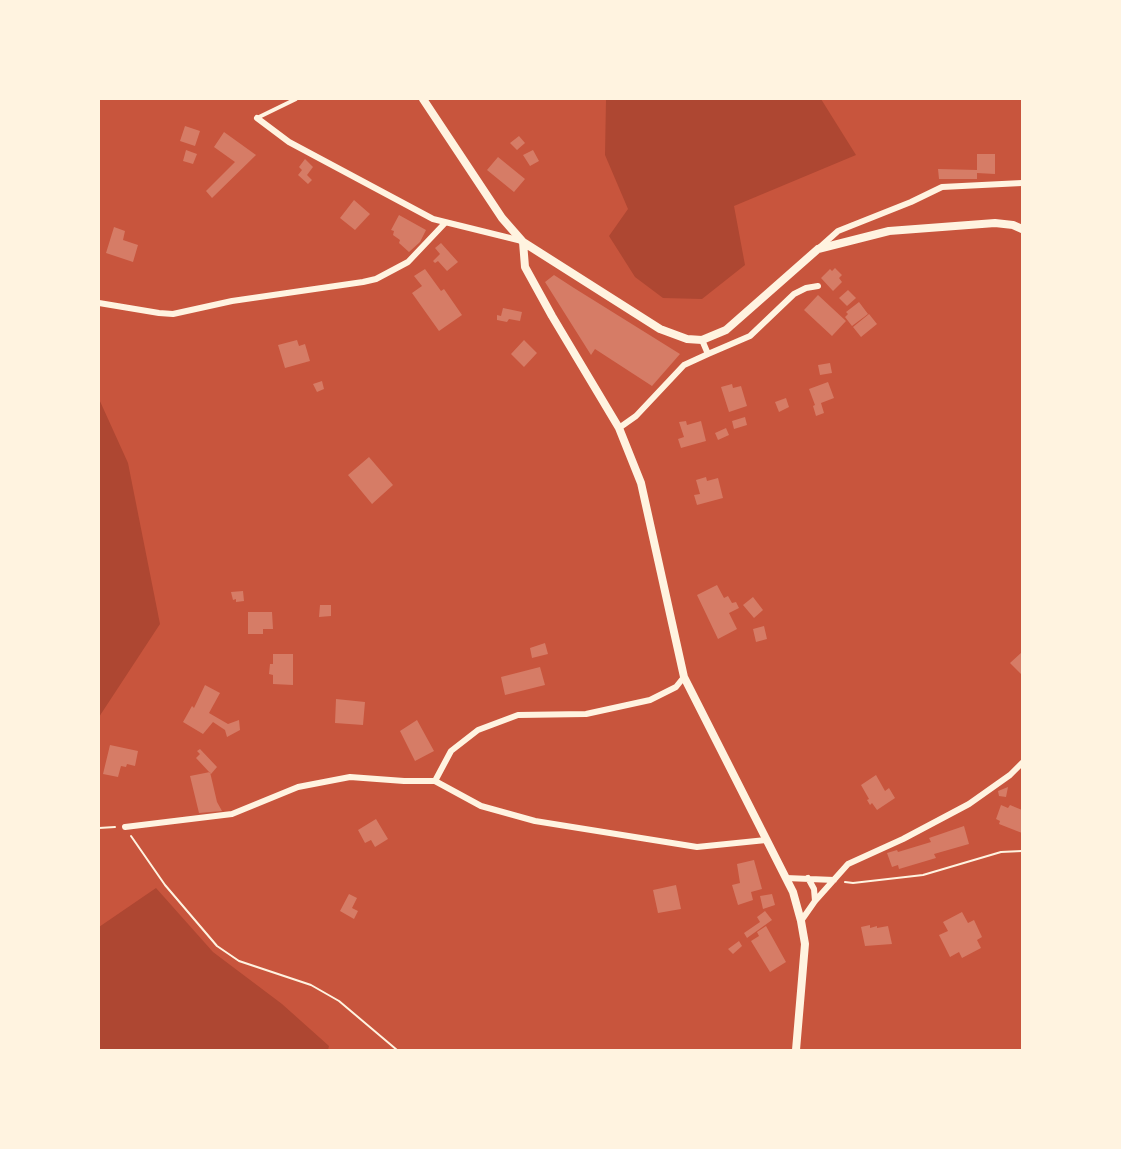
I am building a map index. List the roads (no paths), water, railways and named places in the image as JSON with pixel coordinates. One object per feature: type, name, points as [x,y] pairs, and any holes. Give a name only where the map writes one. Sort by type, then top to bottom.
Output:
[{"type":"street","points":[[423,99],[502,218],[523,242],[660,329],[687,339],[702,340],[726,330],[838,231],[942,187],[1022,183]]},
{"type":"street","points":[[257,118],[289,142],[424,215],[445,223],[523,242]]},
{"type":"street","points":[[99,303],[173,314],[232,301],[376,279],[408,262],[445,223]]},
{"type":"street","points":[[818,249],[889,231],[995,223],[1013,225],[1022,229]]},
{"type":"street","points":[[523,242],[525,267],[619,428],[641,483],[684,677],[793,892],[805,944],[796,1050]]},
{"type":"street","points":[[619,428],[636,416],[684,365],[750,336],[795,294],[806,288],[818,286]]},
{"type":"street","points":[[702,340],[708,354]]},
{"type":"street","points":[[435,781],[451,752],[478,730],[518,715],[586,714],[650,700],[675,687],[684,677]]},
{"type":"street","points":[[801,921],[815,901],[848,864],[903,839],[969,804],[1010,775],[1022,763]]},
{"type":"street","points":[[125,827],[232,814],[298,787],[350,777],[435,781],[481,806],[535,821],[697,847],[766,840]]},
{"type":"street","points":[[786,878],[834,880]]},
{"type":"street","points":[[808,878],[814,889],[815,901]]},
{"type":"lane","points":[[257,118],[296,99]]}]
